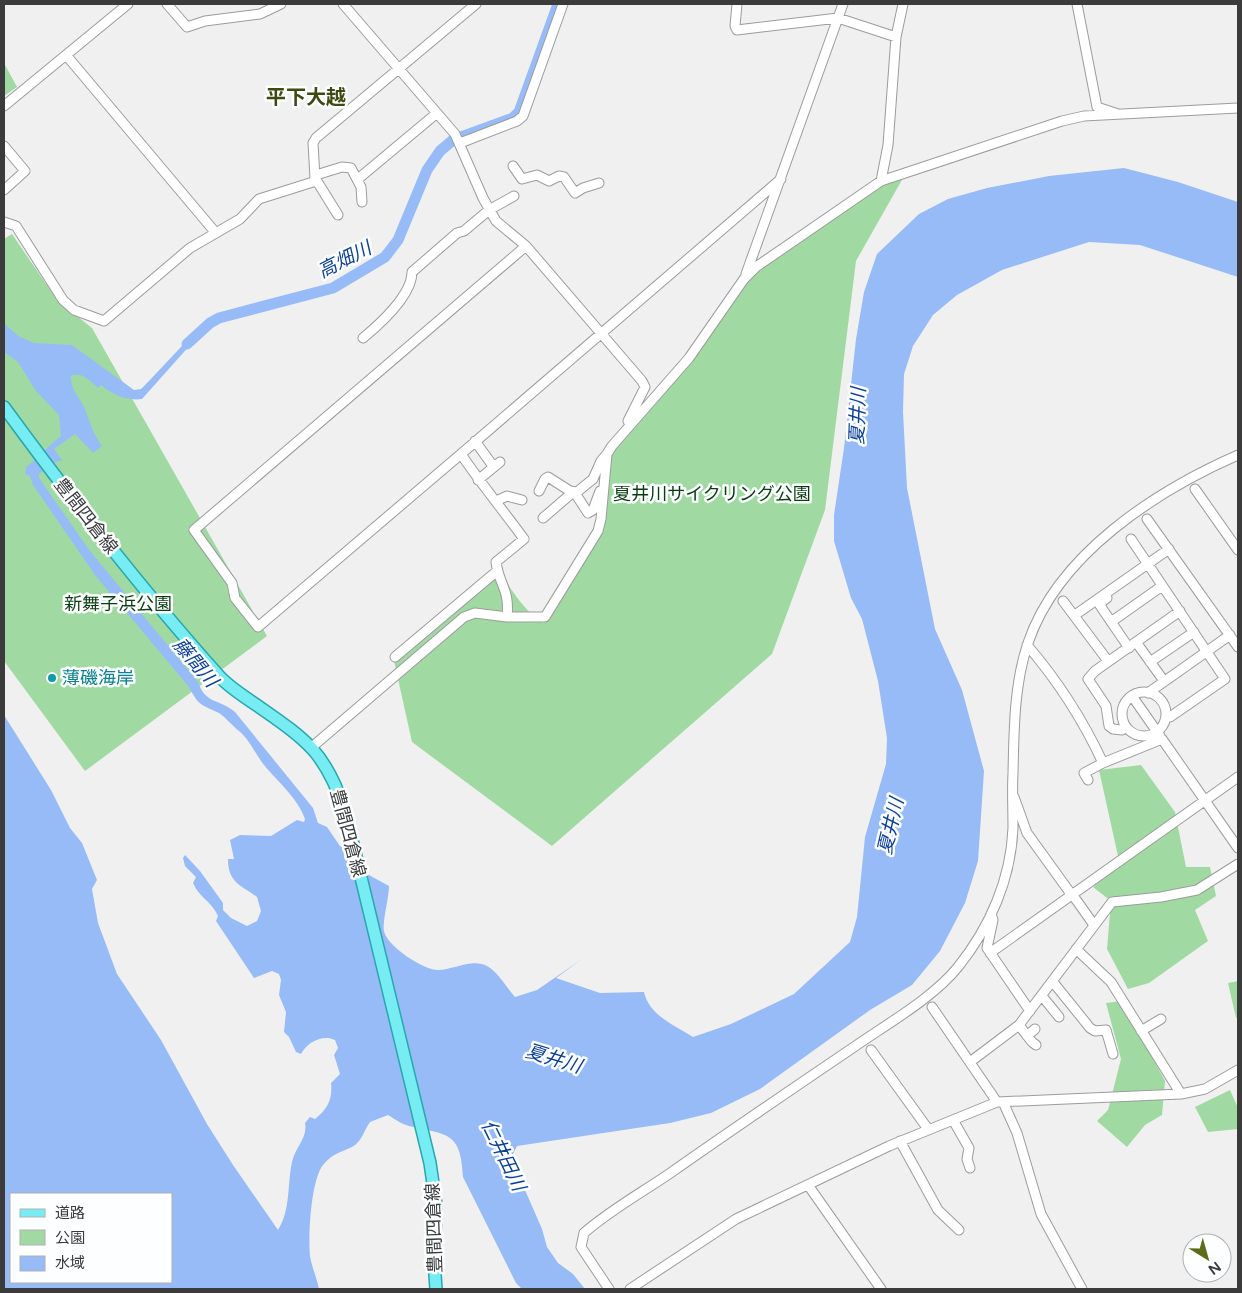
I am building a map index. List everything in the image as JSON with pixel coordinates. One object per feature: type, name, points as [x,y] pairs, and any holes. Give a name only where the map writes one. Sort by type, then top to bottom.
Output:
[{"type":"main road","name":"豊間四倉線","points":[[4,407],[125,566],[224,681],[312,747],[336,785],[350,835],[426,1147],[436,1204],[434,1269],[436,1289]]},
{"type":"street","points":[[4,106],[128,4]]},
{"type":"street","points":[[167,4],[187,27],[204,21],[260,14],[281,4]]},
{"type":"street","points":[[343,4],[458,139],[489,210],[496,220],[526,246],[602,332],[644,384],[626,428]]},
{"type":"street","points":[[338,216],[316,177],[313,143],[316,138],[400,70],[476,4]]},
{"type":"street","points":[[458,139],[517,121],[523,116],[563,4]]},
{"type":"street","points":[[736,4],[734,26],[737,30],[838,18],[896,38]]},
{"type":"street","points":[[744,279],[843,4]]},
{"type":"street","points":[[881,181],[888,145],[896,38],[903,4]]},
{"type":"street","points":[[1077,4],[1097,106],[1119,115]]},
{"type":"street","points":[[66,55],[215,232]]},
{"type":"street","points":[[543,518],[593,479],[601,461],[626,428],[688,358],[744,279],[766,258],[881,181],[1062,121],[1084,116],[1238,108]]},
{"type":"street","points":[[358,179],[437,113]]},
{"type":"street","points":[[4,146],[25,171],[4,190]]},
{"type":"street","points":[[514,166],[524,182],[537,175],[549,181],[562,176],[575,194],[583,188],[599,183]]},
{"type":"street","points":[[4,222],[16,226],[63,300],[74,310],[104,321],[190,248],[245,215],[259,199],[309,185],[316,177],[342,167],[351,168],[358,179],[362,202]]},
{"type":"street","points":[[526,246],[194,530],[232,583],[235,598],[258,627],[781,179]]},
{"type":"street","points":[[363,338],[380,325],[411,284],[412,272],[457,233],[464,231],[489,210],[514,196]]},
{"type":"street","points":[[475,441],[496,464],[478,480]]},
{"type":"street","points":[[461,454],[478,480],[524,539],[496,562],[497,571],[508,596],[507,617]]},
{"type":"street","points":[[312,747],[464,617],[475,613],[507,617],[545,617],[598,531],[607,454]]},
{"type":"street","points":[[609,1289],[581,1247],[584,1233],[924,997],[956,969],[997,905],[1009,862],[1013,827],[1016,712],[1027,645],[1037,619],[1058,584],[1079,561],[1125,522],[1160,496],[1187,480],[1238,455]]},
{"type":"street","points":[[539,491],[548,477],[574,493],[588,513],[593,510],[602,489]]},
{"type":"street","points":[[1195,489],[1238,550]]},
{"type":"street","points":[[496,501],[508,496],[522,500]]},
{"type":"street","points":[[1147,519],[1238,647]]},
{"type":"street","points":[[1131,539],[1224,676],[1224,680],[1170,717],[1166,717]]},
{"type":"street","points":[[1164,682],[1150,662],[1111,622],[1099,604],[1169,549]]},
{"type":"street","points":[[1074,616],[1148,566]]},
{"type":"street","points":[[395,658],[497,571]]},
{"type":"street","points":[[1111,622],[1162,586]]},
{"type":"street","points":[[1063,601],[1108,661]]},
{"type":"street","points":[[1126,727],[1122,730],[1117,730],[1109,726],[1106,706],[1088,678],[1108,661],[1180,612]]},
{"type":"street","points":[[1150,662],[1194,632]]},
{"type":"street","points":[[1160,735],[1141,736],[1126,727],[1122,714],[1124,707],[1132,696],[1148,693],[1230,635]]},
{"type":"street","points":[[1027,645],[1064,692],[1090,734],[1103,763]]},
{"type":"street","points":[[1088,780],[1084,773],[1160,735],[1166,717],[1164,704],[1154,695],[1148,693]]},
{"type":"street","points":[[1132,696],[1238,848]]},
{"type":"street","points":[[990,953],[1238,777]]},
{"type":"street","points":[[1013,794],[1019,805],[1027,833],[1094,925]]},
{"type":"street","points":[[970,1062],[1019,1025],[1112,902],[1161,897],[1197,890],[1238,864]]},
{"type":"street","points":[[991,914],[993,920],[986,944],[990,953],[1030,1010]]},
{"type":"street","points":[[1076,949],[1111,982],[1181,1094]]},
{"type":"street","points":[[1053,982],[1090,1028],[1095,1031],[1106,1030],[1114,1054]]},
{"type":"street","points":[[1042,996],[1059,1017]]},
{"type":"street","points":[[932,1008],[1000,1102],[1017,1133],[1041,1214],[1082,1289]]},
{"type":"street","points":[[1141,1031],[1161,1019]]},
{"type":"street","points":[[1019,1025],[1036,1045]]},
{"type":"street","points":[[1027,1036],[1036,1029]]},
{"type":"street","points":[[871,1050],[928,1130]]},
{"type":"street","points":[[630,1289],[736,1219],[900,1141],[1000,1102],[1181,1094],[1205,1089],[1238,1070]]},
{"type":"street","points":[[953,1120],[968,1140],[970,1150],[967,1159],[970,1168]]},
{"type":"street","points":[[900,1141],[938,1210],[959,1230]]},
{"type":"street","points":[[808,1185],[880,1289]]},
{"type":"green space","points":[[4,63],[17,87],[4,96]]},
{"type":"green space","name":"夏井川サイクリング公園","points":[[907,171],[856,261],[825,510],[772,654],[552,846],[412,742],[394,661],[501,571],[519,600],[543,623],[598,531],[605,456],[687,358],[751,264],[862,189]]},
{"type":"green space","name":"新舞子浜公園","points":[[12,234],[57,300],[92,328],[267,636],[85,771],[4,661],[4,239]]},
{"type":"green space","points":[[1141,765],[1175,812],[1186,867],[1210,867],[1216,896],[1195,910],[1208,941],[1149,983],[1128,989],[1107,949],[1111,901],[1093,887],[1120,865],[1099,770]]},
{"type":"green space","points":[[1238,981],[1238,1017],[1236,1018],[1228,983]]},
{"type":"green space","points":[[1122,1001],[1165,1081],[1162,1115],[1145,1125],[1127,1147],[1097,1121],[1108,1110],[1121,1059],[1106,1003]]},
{"type":"green space","points":[[1230,1090],[1238,1108],[1238,1129],[1208,1132],[1195,1107]]},
{"type":"water","points":[[1124,168],[1178,182],[1238,202],[1238,277],[1140,245],[1089,242],[1002,270],[957,295],[933,315],[913,346],[904,374],[903,412],[907,488],[935,629],[962,690],[984,771],[978,861],[965,903],[940,951],[912,985],[870,1010],[760,1089],[711,1113],[670,1123],[517,1146],[511,1158],[542,1229],[547,1247],[558,1263],[573,1274],[585,1289],[522,1289],[516,1283],[463,1177],[462,1162],[455,1143],[442,1134],[406,1125],[388,1115],[370,1122],[355,1145],[330,1158],[319,1172],[311,1209],[309,1247],[319,1289],[4,1289],[4,715],[51,790],[70,828],[82,843],[97,880],[92,889],[98,923],[117,974],[161,1040],[207,1124],[278,1230],[287,1205],[292,1162],[305,1133],[305,1123],[310,1117],[315,1119],[326,1108],[331,1094],[331,1083],[340,1074],[334,1055],[338,1048],[335,1040],[325,1038],[316,1040],[307,1046],[301,1054],[296,1052],[289,1037],[284,1032],[286,1012],[279,995],[281,980],[279,974],[272,971],[254,978],[216,921],[218,916],[215,911],[195,888],[193,883],[196,877],[185,866],[183,858],[185,855],[200,871],[223,903],[223,910],[231,918],[247,926],[257,921],[261,911],[257,897],[241,886],[230,873],[228,859],[234,859],[230,840],[240,835],[271,836],[297,820],[304,822],[305,819],[302,811],[264,765],[243,735],[219,713],[204,706],[195,698],[189,687],[95,575],[33,485],[30,476],[25,474],[26,467],[61,436],[59,415],[36,391],[18,362],[4,352],[4,323],[18,336],[34,343],[72,345],[134,390],[141,389],[196,331],[200,334],[142,399],[120,397],[101,385],[98,388],[82,376],[71,376],[74,389],[102,446],[93,453],[75,434],[54,449],[62,460],[51,464],[39,474],[39,478],[90,551],[198,682],[205,694],[235,712],[313,808],[318,823],[327,827],[340,846],[348,849],[353,862],[389,886],[384,931],[398,950],[415,962],[431,969],[444,970],[475,963],[487,966],[499,976],[515,997],[537,990],[582,959],[556,978],[600,993],[644,992],[651,1007],[663,1019],[693,1037],[731,1024],[794,994],[850,942],[857,917],[865,837],[886,764],[887,738],[878,681],[862,619],[851,598],[834,541],[834,515],[844,448],[856,339],[864,292],[877,254],[919,214],[948,199],[987,188],[1049,176]]},
{"type":"waterway","name":"高畑川","points":[[187,344],[210,323],[219,318],[333,288],[385,257],[398,240],[427,170],[440,151],[453,140],[513,118],[519,112],[558,4]]},
{"type":"place","name":"薄磯海岸","points":[[52,678]]},
{"type":"district","name":"平下大越","points":[[306,97]]},
{"type":"water label","name":"夏井川","points":[[857,416]]},
{"type":"water label","name":"藤間川","points":[[196,662]]},
{"type":"water label","name":"夏井川","points":[[890,826]]},
{"type":"water label","name":"夏井川","points":[[554,1058]]},
{"type":"water label","name":"仁井田川","points":[[504,1155]]}]
